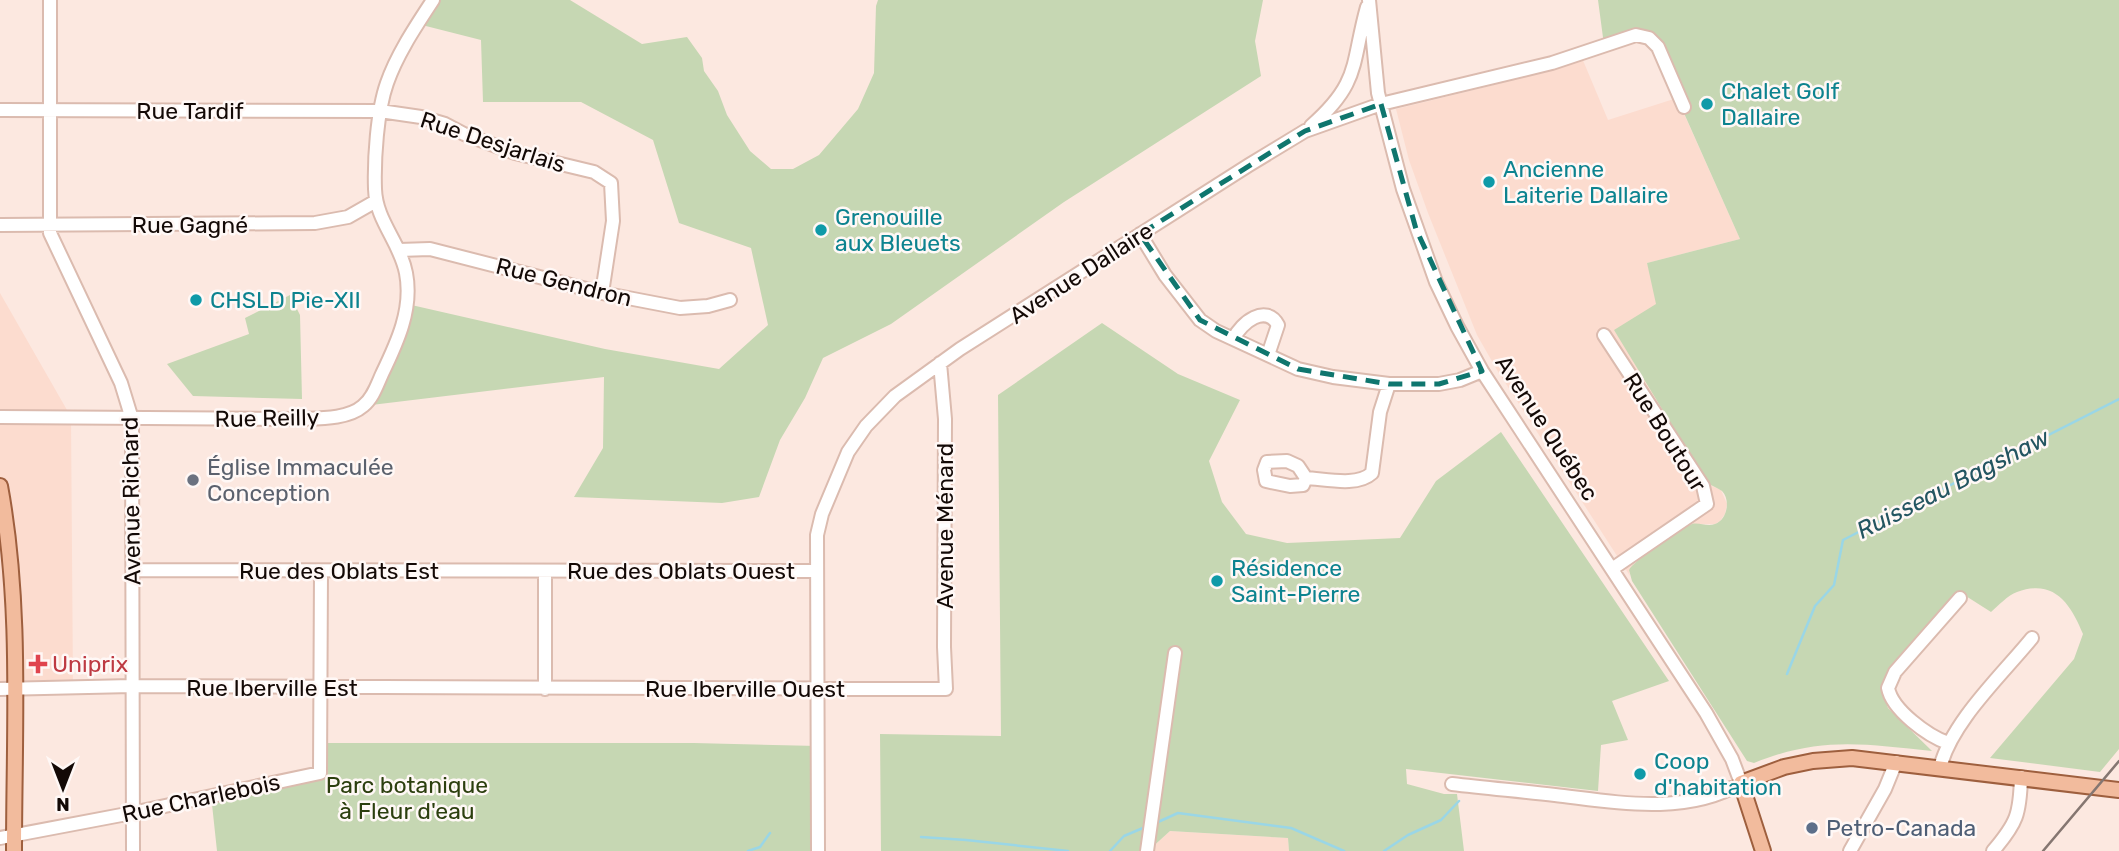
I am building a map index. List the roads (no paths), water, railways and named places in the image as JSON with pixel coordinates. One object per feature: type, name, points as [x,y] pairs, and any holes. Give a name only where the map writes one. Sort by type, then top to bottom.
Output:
[{"type":"main road","points":[[0,486],[10,552],[7,688],[9,842]]},
{"type":"main road","points":[[1741,783],[1784,767],[1812,761],[1852,758],[2119,790]]},
{"type":"main road","name":"Avenue Québec","points":[[1741,783],[1763,851]]},
{"type":"street","name":"Avenue Richard","points":[[50,0],[49,225],[59,255],[121,383],[132,419],[133,851]]},
{"type":"street","points":[[399,250],[389,236],[376,201],[374,186],[380,111],[387,82],[397,61],[433,0]]},
{"type":"street","points":[[1306,131],[1338,100],[1349,82],[1357,61],[1362,24],[1369,0]]},
{"type":"street","name":"Avenue Québec","points":[[1369,0],[1381,104],[1403,189],[1416,229],[1457,326],[1482,371],[1706,713],[1732,759],[1741,783]]},
{"type":"street","name":"Avenue Dallaire","points":[[818,851],[817,535],[822,514],[848,452],[866,426],[895,396],[940,363],[1140,234],[1306,131],[1381,104],[1552,64],[1626,38],[1643,35],[1653,40],[1658,47],[1684,107]]},
{"type":"street","name":"Rue Tardif","points":[[0,110],[380,111]]},
{"type":"street","name":"Rue Desjarlais","points":[[380,111],[421,117],[445,124],[514,153],[594,172],[611,183],[613,221],[602,293]]},
{"type":"street","name":"Rue Gagné","points":[[0,225],[315,223],[348,217],[376,201]]},
{"type":"street","points":[[1140,234],[1165,275],[1200,320],[1298,369],[1315,374],[1389,384],[1440,384],[1482,371]]},
{"type":"street","name":"Rue Gendron","points":[[399,250],[430,249],[602,293],[680,308],[708,306],[730,300]]},
{"type":"street","name":"Rue Reilly","points":[[0,417],[316,418],[351,413],[363,407],[373,394],[402,328],[407,304],[407,286],[399,250]]},
{"type":"street","points":[[1234,338],[1238,330],[1257,316],[1274,318],[1278,325],[1268,355]]},
{"type":"street","name":"Rue Boutour","points":[[1604,335],[1703,486],[1707,505],[1612,569]]},
{"type":"street","name":"Avenue Ménard","points":[[940,363],[945,427],[946,690]]},
{"type":"street","points":[[1307,478],[1357,480],[1372,472],[1380,412],[1389,384]]},
{"type":"street","name":"Rue des Oblats Est","points":[[134,570],[545,571]]},
{"type":"street","points":[[545,571],[545,689]]},
{"type":"street","name":"Rue des Oblats Ouest","points":[[545,571],[817,571]]},
{"type":"street","points":[[319,688],[321,572]]},
{"type":"street","points":[[1948,743],[1936,738],[1896,706],[1888,688],[1895,672],[1960,598]]},
{"type":"street","points":[[1940,768],[1948,743],[1956,730],[2032,638]]},
{"type":"street","points":[[1147,851],[1175,653]]},
{"type":"street","name":"Rue Iberville Est","points":[[7,688],[545,689]]},
{"type":"street","name":"Rue Charlebois","points":[[9,842],[320,773],[319,688]]},
{"type":"street","name":"Rue Iberville Ouest","points":[[545,689],[946,690]]},
{"type":"street","points":[[1850,851],[1885,789],[1896,762]]},
{"type":"street","points":[[1993,851],[2013,827],[2020,800],[2021,778]]},
{"type":"street","points":[[1452,784],[1613,803],[1653,804],[1710,796],[1728,791],[1741,783]]},
{"type":"waterway","name":"Ruisseau Bagshaw","points":[[1787,674],[1815,606],[1834,585],[1843,540],[2119,399]]},
{"type":"waterway","name":"Ruisseau Bagshaw","points":[[1384,851],[1408,835],[1441,820],[1459,801]]},
{"type":"waterway","name":"Ruisseau Bagshaw","points":[[1158,822],[1178,813],[1291,828],[1344,851]]},
{"type":"waterway","name":"Ruisseau Bagshaw","points":[[1110,851],[1124,836],[1143,828]]},
{"type":"waterway","name":"Ruisseau Bagshaw","points":[[748,851],[760,847],[770,833]]},
{"type":"waterway","name":"Ruisseau Bagshaw","points":[[921,837],[1068,851]]},
{"type":"railway","points":[[2043,851],[2119,761]]},
{"type":"place","name":"Chalet Golf Dallaire","points":[[1707,104]]},
{"type":"place","name":"Ancienne Laiterie Dallaire","points":[[1489,182]]},
{"type":"place","name":"Grenouille aux Bleuets","points":[[821,230]]},
{"type":"place","name":"CHSLD Pie-XII","points":[[196,300]]},
{"type":"place","name":"Église Immaculée Conception","points":[[193,480]]},
{"type":"place","name":"Résidence Saint-Pierre","points":[[1217,581]]},
{"type":"place","name":"Uniprix","points":[[38,664]]},
{"type":"place","name":"Coop d'habitation","points":[[1640,774]]},
{"type":"place","name":"Petro-Canada","points":[[1812,828]]},
{"type":"park label","name":"Parc botanique à Fleur d'eau","points":[[407,798]]}]
